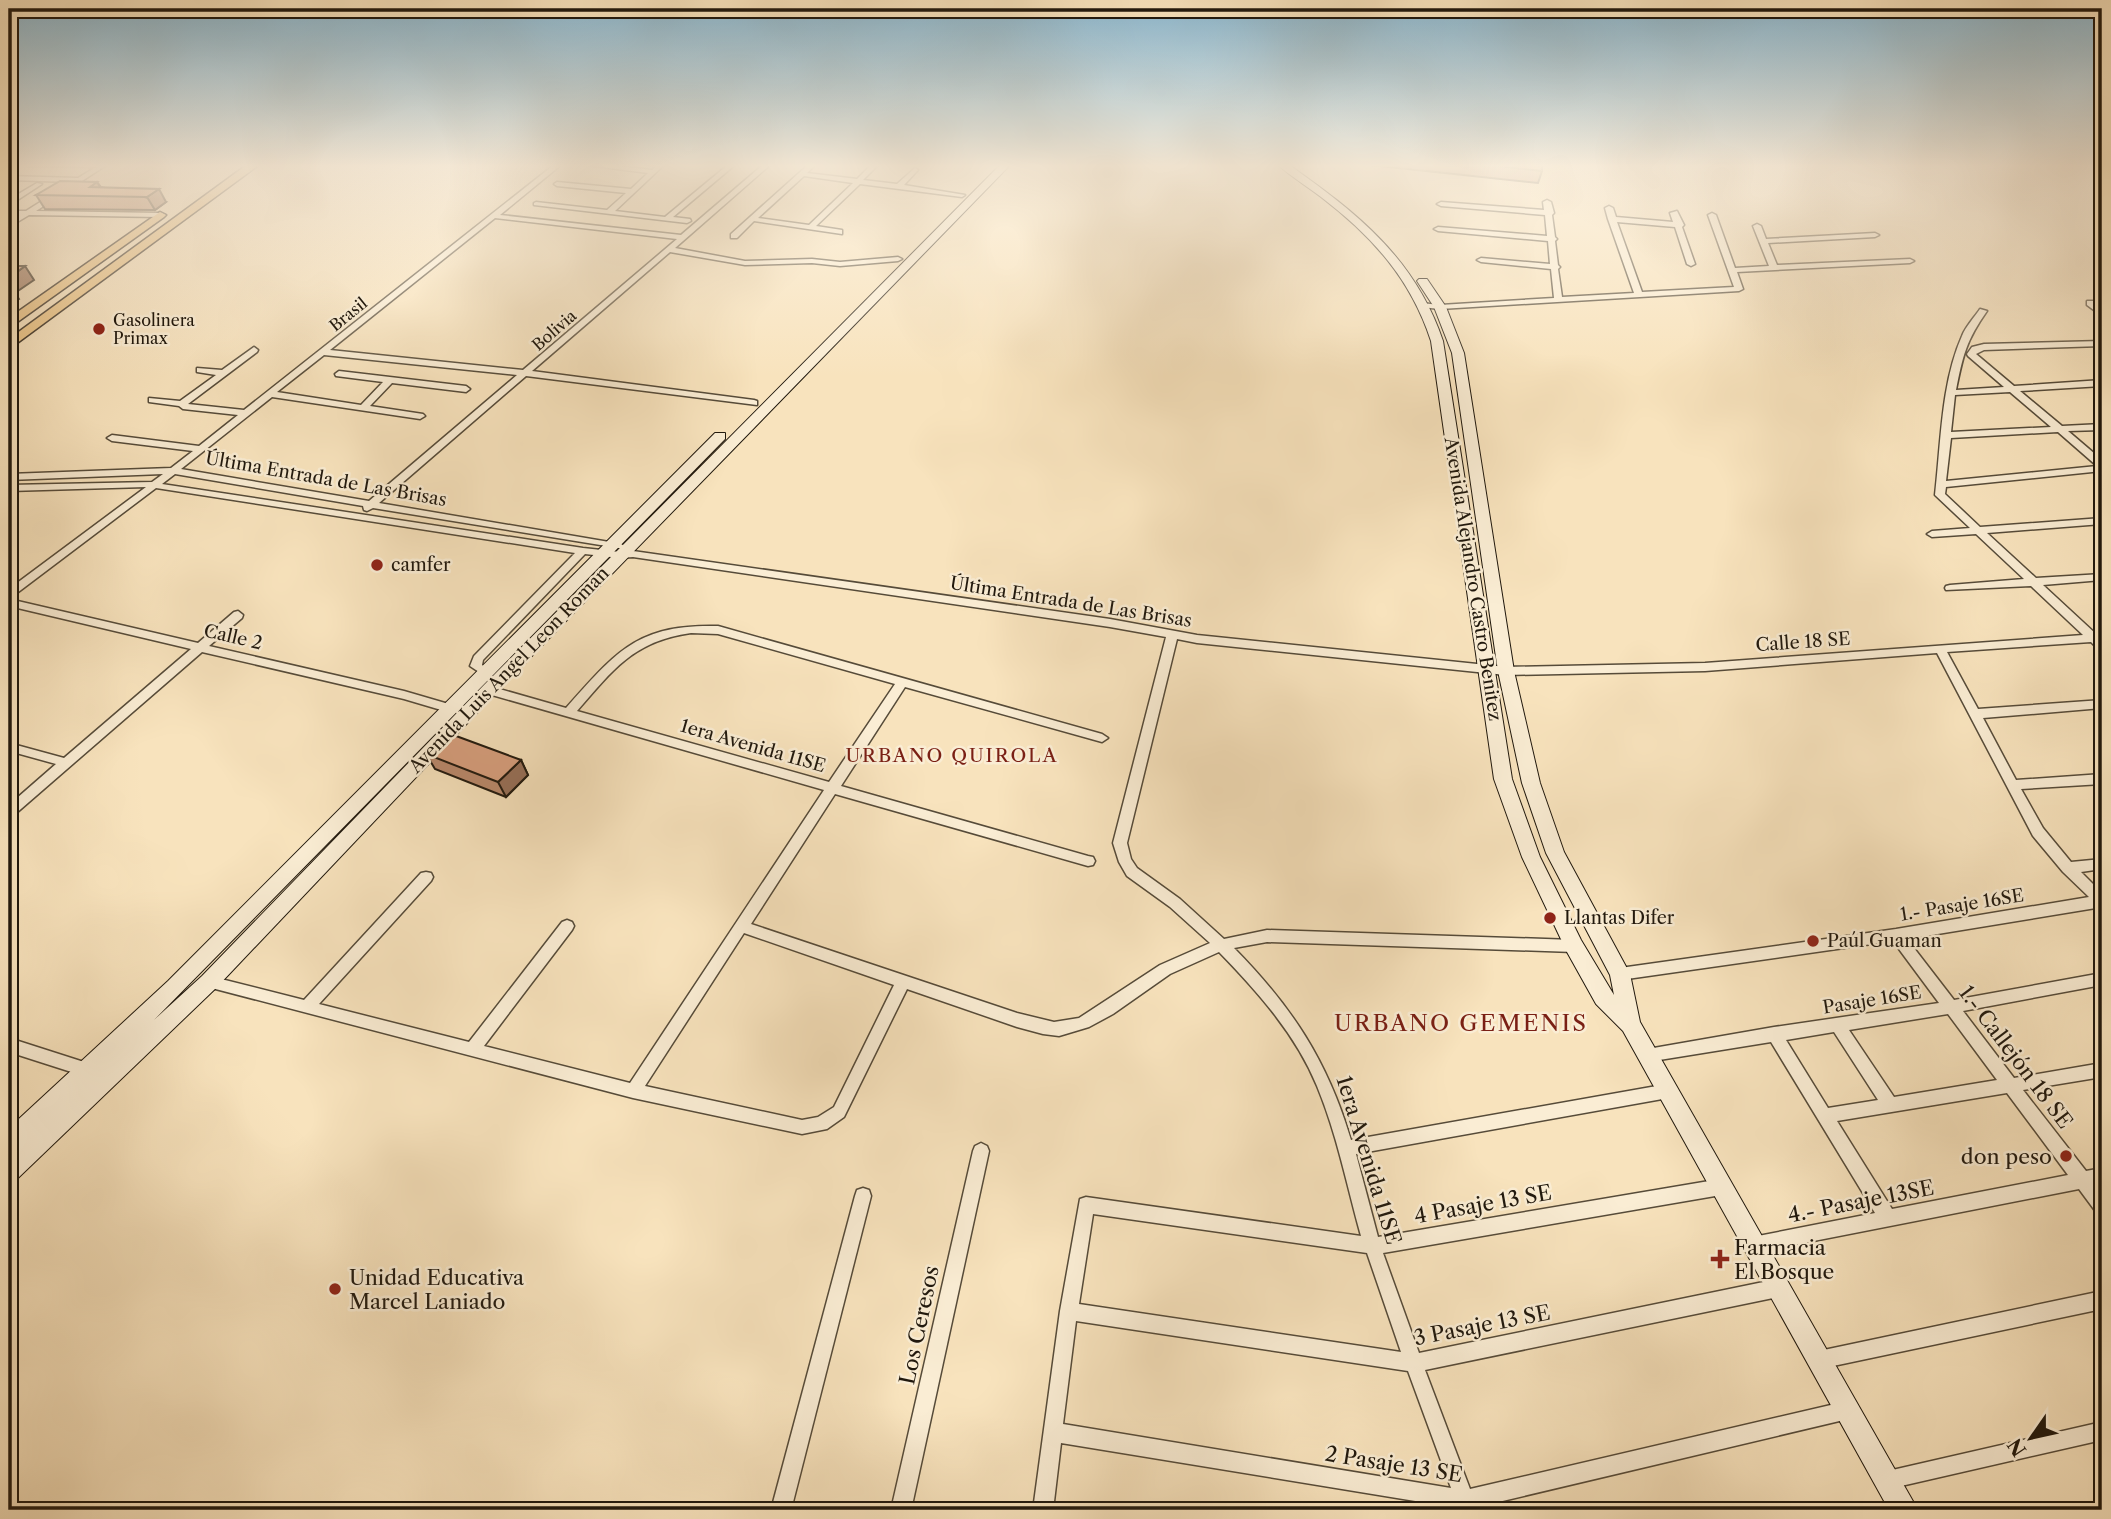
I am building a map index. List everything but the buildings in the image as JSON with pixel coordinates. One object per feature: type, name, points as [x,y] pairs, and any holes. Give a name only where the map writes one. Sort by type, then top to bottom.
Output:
[{"type":"main road","points":[[9,324],[133,235]]},
{"type":"main road","points":[[137,249],[152,235]]},
{"type":"main road","points":[[9,345],[157,235]]},
{"type":"main road","name":"Avenida Luis Angel Leon Roman","points":[[9,1171],[209,982],[487,681],[876,295],[922,235]]},
{"type":"main road","name":"Avenida Luis Angel Leon Roman","points":[[619,551],[754,403],[931,235]]},
{"type":"main road","name":"Avenida Alejandro Castro Benitez","points":[[1370,235],[1399,264],[1432,306],[1503,779],[1531,857],[1574,946],[1603,998],[1630,1024],[1904,1510]]},
{"type":"main road","name":"Avenida Alejandro Castro Benitez","points":[[1385,235],[1412,264],[1458,353],[1506,671],[1531,783],[1555,853],[1620,974],[1630,1024]]},
{"type":"main road","name":"Avenida Luis Angel Leon Roman","points":[[9,1143],[192,970],[448,708],[487,681]]},
{"type":"street","name":"Brasil","points":[[9,594],[173,471],[469,235]]},
{"type":"street","points":[[664,235],[683,237]]},
{"type":"street","name":"Bolivia","points":[[358,517],[685,235]]},
{"type":"street","points":[[1506,235],[1553,239]]},
{"type":"street","points":[[1553,235],[1558,300]]},
{"type":"street","points":[[1618,235],[1639,296]]},
{"type":"street","points":[[1683,235],[1691,264]]},
{"type":"street","points":[[1432,306],[1739,289],[1720,235]]},
{"type":"street","points":[[1761,235],[1774,268]]},
{"type":"street","points":[[1763,241],[1875,235]]},
{"type":"street","points":[[669,249],[745,263],[812,261],[840,264],[904,260]]},
{"type":"street","points":[[1481,260],[1556,267]]},
{"type":"street","points":[[1733,270],[1910,261]]},
{"type":"street","points":[[2090,303],[2102,314]]},
{"type":"street","points":[[1983,311],[1967,333],[1958,357],[1951,393],[1940,495],[1977,532],[2100,640]]},
{"type":"street","points":[[2102,343],[1975,349],[1971,354],[2063,430],[2102,467]]},
{"type":"street","points":[[182,404],[254,350]]},
{"type":"street","points":[[323,352],[525,373],[754,403]]},
{"type":"street","points":[[200,370],[223,373]]},
{"type":"street","points":[[339,374],[467,389]]},
{"type":"street","points":[[363,408],[390,380]]},
{"type":"street","points":[[1951,393],[2102,383]]},
{"type":"street","points":[[270,394],[420,416]]},
{"type":"street","points":[[152,400],[246,413]]},
{"type":"street","points":[[1946,435],[2102,427]]},
{"type":"street","points":[[112,438],[201,449]]},
{"type":"street","points":[[1943,484],[2102,467]]},
{"type":"street","name":"Última Entrada de Las Brisas","points":[[9,477],[173,471],[619,551],[1172,635],[1506,671]]},
{"type":"street","name":"Última Entrada de Las Brisas","points":[[9,488],[155,485],[583,551],[619,551]]},
{"type":"street","points":[[1932,534],[2102,521]]},
{"type":"street","points":[[487,681],[476,666],[478,659],[583,551]]},
{"type":"street","points":[[1950,588],[2102,577]]},
{"type":"street","name":"Calle 2","points":[[9,603],[404,695],[448,708]]},
{"type":"street","points":[[9,812],[238,615]]},
{"type":"street","points":[[569,712],[620,655],[641,642],[667,632],[694,628],[718,631],[1102,738]]},
{"type":"street","name":"1era Avenida 11SE","points":[[1172,635],[1120,844],[1123,857],[1132,873],[1158,888],[1223,944],[1255,979],[1297,1034],[1326,1082],[1348,1149],[1373,1246],[1466,1505]]},
{"type":"street","name":"Calle 18 SE","points":[[1506,671],[1705,667],[2100,640]]},
{"type":"street","points":[[1940,649],[2038,832],[2068,868],[2102,900]]},
{"type":"street","name":"1era Avenida 11SE","points":[[487,681],[569,712],[1088,861]]},
{"type":"street","points":[[633,1091],[902,682]]},
{"type":"street","points":[[1974,714],[2102,704]]},
{"type":"street","points":[[9,747],[64,762]]},
{"type":"street","points":[[2012,785],[2102,779]]},
{"type":"street","points":[[2068,868],[2102,864]]},
{"type":"street","points":[[307,1007],[426,877]]},
{"type":"street","name":"1.- Pasaje 16SE","points":[[1620,974],[1896,935],[2102,900]]},
{"type":"street","points":[[473,1049],[567,926]]},
{"type":"street","points":[[743,927],[1017,1020],[1057,1030],[1076,1026],[1154,975],[1223,944],[1245,938],[1268,936],[1574,946]]},
{"type":"street","name":"1.- Callejón 18 SE","points":[[1896,935],[2012,1084],[2102,1206]]},
{"type":"street","name":"Pasaje 16SE","points":[[1647,1055],[1952,1007],[2102,979]]},
{"type":"street","points":[[209,982],[633,1091],[802,1127],[821,1124],[839,1112],[904,982]]},
{"type":"street","points":[[1838,1025],[1890,1105]]},
{"type":"street","points":[[1774,1034],[1888,1219]]},
{"type":"street","points":[[9,1045],[87,1070]]},
{"type":"street","points":[[1825,1116],[2102,1070]]},
{"type":"street","points":[[1348,1149],[1668,1091]]},
{"type":"street","name":"Los Ceresos","points":[[901,1510],[981,1151]]},
{"type":"street","name":"4.- Pasaje 13SE","points":[[1753,1245],[2102,1176]]},
{"type":"street","name":"4 Pasaje 13 SE","points":[[1069,1311],[1086,1205],[1373,1246],[1721,1187]]},
{"type":"street","points":[[781,1510],[863,1196]]},
{"type":"street","name":"3 Pasaje 13 SE","points":[[1069,1311],[1414,1363],[1778,1288]]},
{"type":"street","points":[[1819,1360],[2102,1300]]},
{"type":"street","points":[[1043,1510],[1069,1311]]},
{"type":"street","name":"2 Pasaje 13 SE","points":[[1052,1432],[1466,1505],[1848,1410]]},
{"type":"street","points":[[1888,1480],[2102,1431]]},
{"type":"place","name":"Gasolinera Primax","points":[[99,329]]},
{"type":"place","name":"camfer","points":[[377,565]]},
{"type":"place","name":"Llantas Difer","points":[[1550,918]]},
{"type":"place","name":"Paúl Guaman","points":[[1813,941]]},
{"type":"place","name":"don peso","points":[[2066,1156]]},
{"type":"place","name":"Farmacia El Bosque","points":[[1720,1259]]},
{"type":"place","name":"Unidad Educativa Marcel Laniado","points":[[335,1289]]},
{"type":"district","name":"URBANO QUIROLA","points":[[952,755]]},
{"type":"district","name":"URBANO GEMENIS","points":[[1461,1023]]}]
